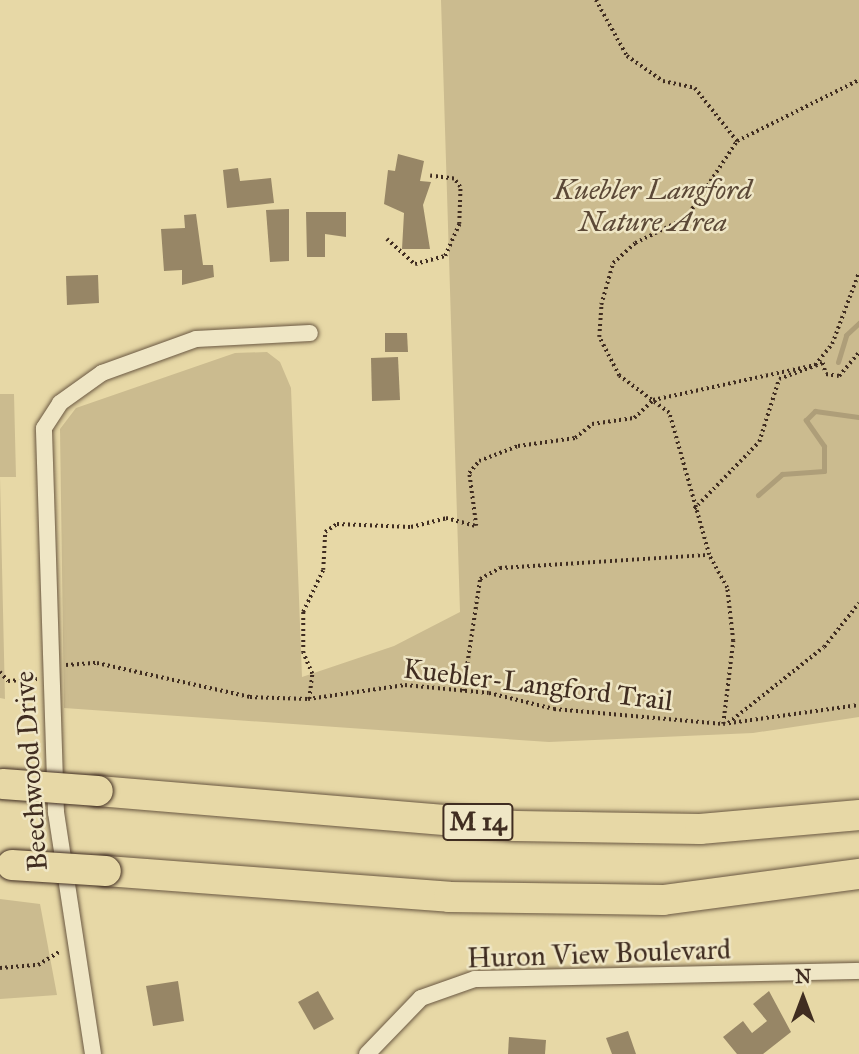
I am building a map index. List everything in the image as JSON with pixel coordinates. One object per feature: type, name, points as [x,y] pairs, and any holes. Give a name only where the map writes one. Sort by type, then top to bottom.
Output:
[{"type":"highway","name":"M 14","points":[[2,784],[516,825],[700,829],[859,815]]},
{"type":"highway","points":[[6,864],[449,897],[663,900],[859,874]]},
{"type":"street","name":"Beechwood Drive","points":[[93,1054],[56,814],[42,450],[44,428],[60,403],[102,373],[196,340],[310,333]]},
{"type":"street","name":"Huron View Boulevard","points":[[367,1054],[421,998],[475,979],[859,971]]},
{"type":"path","points":[[596,0],[627,56],[663,80],[695,88],[737,141]]},
{"type":"path","points":[[723,724],[733,641],[727,587],[709,555],[669,413],[619,376],[599,337],[613,263],[635,243],[686,218],[737,141],[788,110],[859,80]]},
{"type":"path","points":[[387,239],[415,264],[445,256],[459,224],[460,187],[454,179],[430,176]]},
{"type":"path","points":[[694,509],[759,442],[779,379],[815,365],[832,344],[859,272]]},
{"type":"path","points":[[309,699],[312,674],[303,653],[303,612],[323,570],[325,532],[357,522],[411,527],[446,518],[476,526],[469,473],[478,461],[518,446],[575,438],[592,424],[634,418],[653,400],[823,363],[826,374],[839,376],[859,352]]},
{"type":"path","points":[[463,691],[480,579],[500,568],[709,555]]},
{"type":"path","points":[[723,724],[824,647],[859,603]]},
{"type":"path","name":"Kuebler-Langford Trail","points":[[0,672],[8,681],[50,673],[85,662],[250,697],[309,699],[405,685],[463,691],[554,709],[723,724],[859,705]]},
{"type":"path","points":[[0,968],[38,965],[76,943]]},
{"type":"green space","name":"Kuebler Langford Nature Area","points":[[441,0],[859,0],[859,717],[753,733],[549,742],[64,708],[60,429],[76,408],[235,353],[267,352],[280,362],[291,388],[302,677],[394,646],[460,612]]},
{"type":"green space","points":[[0,394],[14,394],[16,477],[0,477]]},
{"type":"green space","points":[[0,477],[5,699],[0,698]]},
{"type":"green space","points":[[0,899],[40,904],[57,995],[0,999]]},
{"type":"building","points":[[398,154],[424,161],[420,181],[431,182],[423,205],[430,249],[402,249],[404,213],[384,204],[388,170],[395,171]]},
{"type":"building","points":[[238,168],[240,181],[271,178],[274,203],[227,208],[223,170]]},
{"type":"building","points":[[289,209],[289,261],[270,262],[266,210]]},
{"type":"building","points":[[306,212],[346,212],[346,237],[325,234],[325,257],[307,257]]},
{"type":"building","points":[[196,214],[203,265],[213,265],[214,277],[182,285],[182,270],[164,271],[161,229],[185,228],[184,215]]},
{"type":"building","points":[[98,275],[99,303],[67,305],[66,276]]},
{"type":"building","points":[[385,333],[407,333],[408,352],[385,352]]},
{"type":"building","points":[[398,357],[400,400],[372,401],[371,358]]},
{"type":"building","points":[[178,981],[184,1021],[153,1026],[146,986]]},
{"type":"building","points":[[318,991],[334,1019],[314,1030],[298,1002]]},
{"type":"building","points":[[769,991],[791,1032],[763,1054],[737,1054],[723,1037],[743,1021],[752,1033],[767,1021],[753,1004]]},
{"type":"building","points":[[628,1031],[636,1054],[612,1054],[606,1038]]},
{"type":"building","points":[[509,1037],[546,1040],[545,1054],[508,1054]]},
{"type":"waterway","points":[[838,362],[846,335],[859,323]]},
{"type":"waterway","points":[[758,495],[782,474],[824,471],[824,446],[806,420],[815,411],[859,417]]}]
